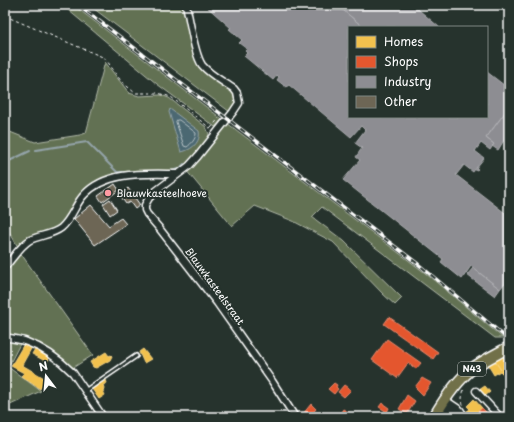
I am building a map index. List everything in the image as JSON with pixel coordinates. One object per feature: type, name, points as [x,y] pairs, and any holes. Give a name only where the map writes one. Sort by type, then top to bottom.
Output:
[{"type":"main road","name":"N43","points":[[434,417],[442,404],[468,373],[509,347]]},
{"type":"main road","points":[[442,404],[463,413]]},
{"type":"main road","points":[[442,404],[457,417]]},
{"type":"street","name":"Blauwkasteelstraat","points":[[186,5],[196,51],[201,64],[234,89],[239,99],[237,107],[189,166],[149,198],[145,205],[147,214],[217,303],[272,381],[295,417]]},
{"type":"street","points":[[5,267],[19,249],[29,240],[55,232],[66,224],[77,203],[85,193],[94,187],[115,178],[125,176],[178,174]]},
{"type":"street","points":[[5,337],[29,343],[50,354],[72,372],[103,417]]},
{"type":"street","points":[[476,391],[500,417]]},
{"type":"lane","points":[[86,391],[136,356]]},
{"type":"path","points":[[5,16],[105,58],[121,81],[134,93],[158,93],[172,97],[216,133]]},
{"type":"path","points":[[210,128],[220,117]]},
{"type":"path","points":[[463,413],[462,401],[464,389],[469,378],[468,373]]},
{"type":"green space","points":[[62,5],[73,5],[222,119],[215,127],[157,84]]},
{"type":"green space","points":[[89,5],[188,5],[200,64],[235,93],[236,102],[230,112]]},
{"type":"green space","points":[[105,62],[129,93],[139,96],[161,95],[169,98],[206,127],[209,134],[206,143],[193,159],[178,172],[126,173],[82,193],[60,227],[47,235],[18,247],[5,224],[5,130],[35,142],[86,133]]},
{"type":"green space","points":[[227,123],[424,272],[503,338],[495,338],[322,207],[312,217],[344,241],[402,298],[395,305],[333,242],[293,221],[255,206],[232,226],[186,170]]},
{"type":"green space","points":[[19,251],[93,355],[71,369],[60,359],[5,335],[5,268]]},
{"type":"green space","points":[[5,340],[21,342],[8,367],[41,391],[8,406],[5,403]]},
{"type":"water","points":[[170,109],[199,131],[199,139],[195,145],[185,151],[181,152],[169,112]]},
{"type":"building: Homes","points":[[24,344],[32,347],[22,365],[46,379],[40,389],[21,376],[24,373],[11,366]]},
{"type":"building: Homes","points":[[35,349],[50,357],[47,362],[32,354]]},
{"type":"building: Homes","points":[[143,349],[151,359],[144,363],[139,352]]},
{"type":"building: Homes","points":[[106,352],[109,356],[112,356],[110,360],[96,368],[93,367],[90,362]]},
{"type":"building: Homes","points":[[504,357],[509,365],[509,368],[504,372],[495,361]]},
{"type":"building: Homes","points":[[495,361],[501,370],[509,376],[507,378],[500,371],[494,375],[488,365]]},
{"type":"building: Homes","points":[[106,380],[107,383],[103,385],[105,395],[99,399],[92,389]]},
{"type":"building: Homes","points":[[485,386],[490,392],[485,396],[479,390]]},
{"type":"building: Homes","points":[[474,399],[482,408],[471,417],[466,412],[470,409],[467,406]]},
{"type":"building: Shops","points":[[389,317],[438,352],[433,359],[384,324]]},
{"type":"building: Shops","points":[[387,339],[421,363],[416,369],[408,363],[397,378],[372,360]]},
{"type":"building: Shops","points":[[422,378],[431,383],[423,395],[415,387]]},
{"type":"building: Shops","points":[[334,383],[337,385],[336,387],[338,389],[334,394],[328,389]]},
{"type":"building: Shops","points":[[344,385],[351,390],[344,397],[338,392]]},
{"type":"building: Shops","points":[[407,395],[415,401],[407,414],[399,409]]},
{"type":"building: Shops","points":[[382,403],[389,408],[387,412],[379,407]]},
{"type":"building: Shops","points":[[311,404],[316,409],[309,417],[306,417],[303,414]]},
{"type":"building: Shops","points":[[482,408],[491,417],[473,417]]},
{"type":"building: Shops","points":[[343,409],[356,417],[338,417]]},
{"type":"building: Industry","points":[[205,5],[337,5],[362,26],[348,26],[348,118],[488,118],[488,73],[509,89],[509,107],[486,138],[494,144],[490,150],[481,143],[475,151],[484,158],[476,168],[478,169],[477,170],[475,169],[473,172],[464,165],[456,175],[509,216],[509,278],[500,289],[471,266],[462,279],[441,262],[443,259],[343,180],[360,160],[356,157],[362,148],[355,143],[365,130],[361,126],[351,137],[289,85],[286,87],[277,80],[279,77],[277,75],[273,80],[244,56],[247,53],[245,51],[247,49],[239,43],[242,40],[229,29],[231,28]]},
{"type":"building: Industry","points":[[337,5],[413,5],[438,26],[362,26]]},
{"type":"building: Industry","points":[[509,107],[509,139],[506,137],[498,150],[492,146],[494,144],[486,138]]},
{"type":"building: Industry","points":[[473,268],[500,289],[495,296],[467,275]]},
{"type":"building: Other","name":"Blauwkasteelhoeve","points":[[115,184],[119,190],[102,202],[98,196]]},
{"type":"building: Other","points":[[128,188],[140,205],[135,209],[130,202],[126,204],[119,194]]},
{"type":"building: Other","points":[[110,199],[117,210],[110,215],[103,204]]},
{"type":"building: Other","points":[[91,205],[109,226],[121,218],[126,224],[95,245],[74,219]]},
{"type":"waterway","points":[[36,150],[87,142],[117,172],[131,172]]},
{"type":"waterway","points":[[5,163],[30,151]]},
{"type":"waterway","points":[[171,171],[179,169],[184,164]]},
{"type":"railway","points":[[78,5],[418,264],[509,340]]},
{"type":"place","name":"Blauwkasteelhoeve","points":[[108,193]]}]
